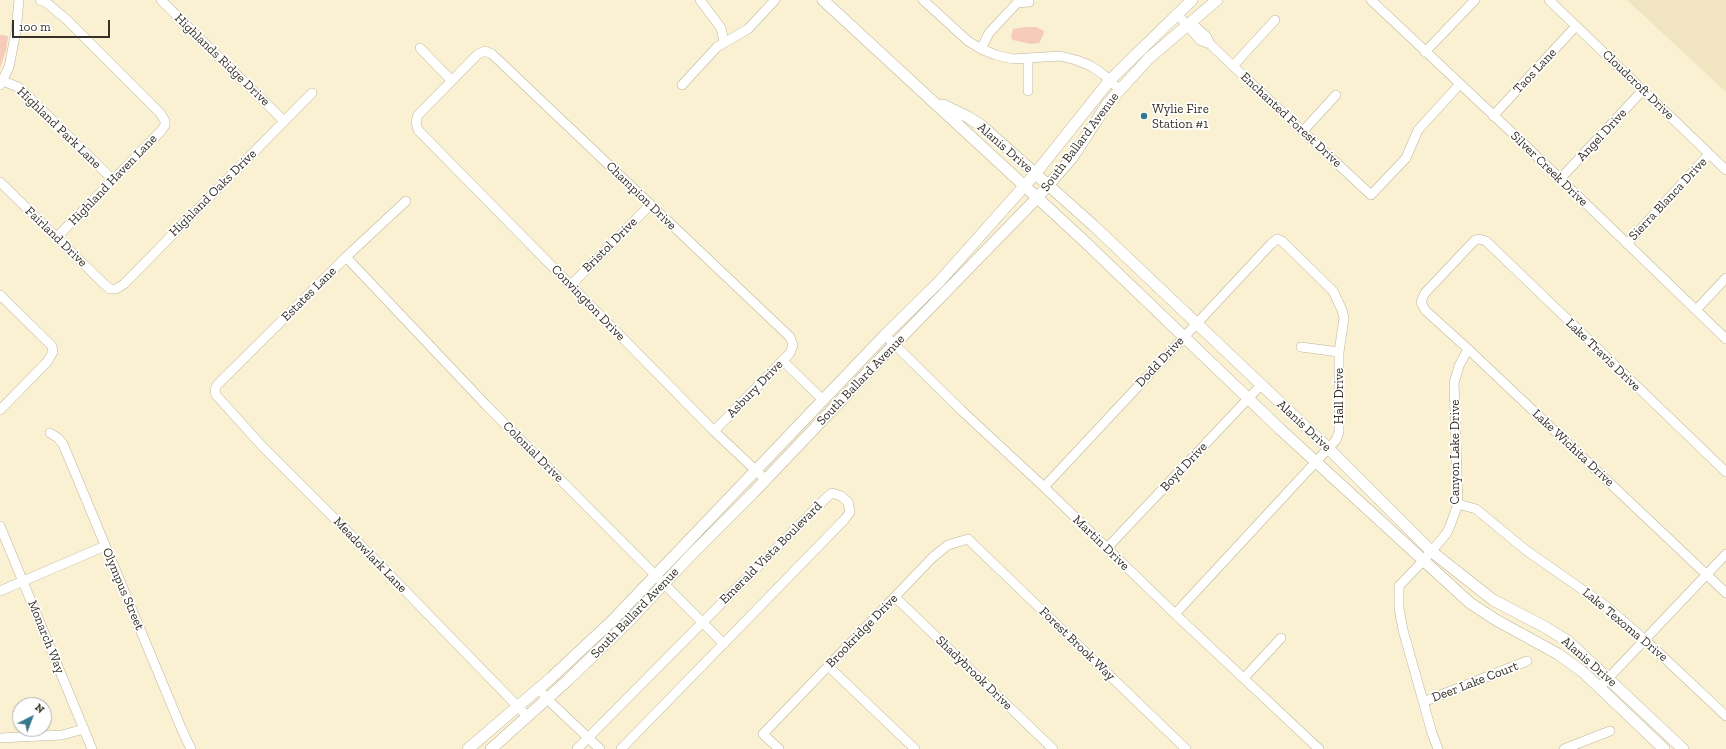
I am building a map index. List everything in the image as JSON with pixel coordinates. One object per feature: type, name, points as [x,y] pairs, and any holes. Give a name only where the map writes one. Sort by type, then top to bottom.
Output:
[{"type":"main road","name":"Alanis Drive","points":[[823,0],[1038,198],[1184,336],[1248,399],[1470,603],[1496,620],[1558,654],[1600,687],[1664,749]]},
{"type":"main road","name":"South Ballard Avenue","points":[[468,749],[539,688],[612,621],[885,335],[939,282],[1035,174],[1110,80],[1192,0]]},
{"type":"main road","name":"South Ballard Avenue","points":[[491,749],[528,717],[629,621],[663,584],[766,480],[1038,198],[1072,158],[1108,103],[1149,58],[1217,0]]},
{"type":"main road","name":"Alanis Drive","points":[[929,97],[982,126],[1049,185],[1328,448],[1431,551],[1493,600],[1545,627],[1569,642],[1683,749]]},
{"type":"street","points":[[2,83],[9,67],[16,31],[19,0]]},
{"type":"street","name":"Highland Haven Lane","points":[[40,0],[47,3],[66,19],[160,113],[165,121],[165,125],[161,131],[57,237]]},
{"type":"street","name":"Highlands Ridge Drive","points":[[161,0],[284,121]]},
{"type":"street","points":[[700,0],[721,28],[724,42]]},
{"type":"street","points":[[682,85],[717,47],[748,29],[776,0]]},
{"type":"street","points":[[923,0],[968,41],[981,49],[996,55],[1013,59],[1060,56],[1076,60],[1091,66],[1110,80],[1120,90]]},
{"type":"street","name":"Silver Creek Drive","points":[[1370,0],[1560,179],[1726,339]]},
{"type":"street","points":[[1425,52],[1475,0]]},
{"type":"street","name":"Cloudcroft Drive","points":[[1549,0],[1726,170]]},
{"type":"street","points":[[981,49],[989,33],[1017,3],[1029,2]]},
{"type":"street","name":"Enchanted Forest Drive","points":[[1177,14],[1189,25],[1191,31],[1200,40],[1210,44],[1371,195],[1406,158],[1415,136],[1422,124],[1460,85]]},
{"type":"street","points":[[1233,66],[1275,20]]},
{"type":"street","name":"Taos Lane","points":[[1493,116],[1576,26]]},
{"type":"street","points":[[420,48],[451,80]]},
{"type":"street","name":"Champion Drive","points":[[451,80],[478,54],[485,52],[492,54],[790,338],[793,345]]},
{"type":"street","points":[[1028,59],[1028,91]]},
{"type":"street","name":"Convington Drive","points":[[451,80],[418,115],[416,122],[418,130],[714,431],[766,480]]},
{"type":"street","name":"Highland Park Lane","points":[[2,83],[18,87],[113,180]]},
{"type":"street","name":"Angel Drive","points":[[1560,179],[1643,90]]},
{"type":"street","name":"Highland Oaks Drive","points":[[113,290],[124,284],[312,93]]},
{"type":"street","points":[[1302,131],[1336,95]]},
{"type":"street","name":"Sierra Blanca Drive","points":[[1627,244],[1709,154]]},
{"type":"street","name":"Fairland Drive","points":[[0,182],[104,284],[113,290]]},
{"type":"street","name":"Estates Lane","points":[[215,390],[217,385],[346,257],[406,201]]},
{"type":"street","name":"Bristol Drive","points":[[570,285],[650,204]]},
{"type":"street","name":"Dodd Drive","points":[[1044,487],[1276,239]]},
{"type":"street","name":"Hall Drive","points":[[1175,614],[1336,440],[1339,432],[1339,352],[1344,318],[1342,310],[1333,291],[1282,241],[1276,239]]},
{"type":"street","name":"Lake Wichita Drive","points":[[1480,239],[1471,243],[1425,293],[1421,302],[1425,310],[1726,593]]},
{"type":"street","name":"Lake Travis Drive","points":[[1480,239],[1486,241],[1726,472]]},
{"type":"street","name":"Colonial Drive","points":[[346,257],[486,405],[724,644]]},
{"type":"street","points":[[1696,310],[1726,278]]},
{"type":"street","points":[[0,295],[52,346],[53,352],[47,362],[0,409]]},
{"type":"street","name":"Martin Drive","points":[[885,335],[961,410],[1319,749]]},
{"type":"street","name":"Asbury Drive","points":[[714,431],[790,353],[793,345]]},
{"type":"street","points":[[1301,347],[1339,352]]},
{"type":"street","name":"Canyon Lake Drive","points":[[1438,749],[1403,630],[1399,586],[1423,561],[1450,526],[1458,504],[1454,383],[1458,366],[1468,349]]},
{"type":"street","points":[[782,361],[823,400]]},
{"type":"street","name":"Boyd Drive","points":[[1107,548],[1261,386]]},
{"type":"street","name":"Meadowlark Lane","points":[[215,390],[216,395],[263,447],[528,717]]},
{"type":"street","name":"Olympus Street","points":[[50,433],[58,438],[63,444],[191,749]]},
{"type":"street","name":"Emerald Vista Boulevard","points":[[577,749],[825,499],[832,494],[842,496],[848,502],[850,512],[845,519],[621,749]]},
{"type":"street","name":"Lake Texoma Drive","points":[[1458,504],[1476,509],[1527,551],[1592,594],[1644,639],[1726,716]]},
{"type":"street","name":"Monarch Way","points":[[0,526],[92,749]]},
{"type":"street","name":"Brookridge Drive","points":[[779,749],[763,734],[933,557],[948,545],[968,539]]},
{"type":"street","name":"Forest Brook Way","points":[[968,539],[1186,749]]},
{"type":"street","points":[[0,591],[105,546]]},
{"type":"street","points":[[1600,687],[1726,554]]},
{"type":"street","name":"Shadybrook Drive","points":[[895,597],[1053,749]]},
{"type":"street","points":[[1244,678],[1281,638]]},
{"type":"street","name":"Deer Lake Court","points":[[1423,702],[1527,662]]},
{"type":"street","points":[[828,666],[915,749]]},
{"type":"street","points":[[539,688],[547,699],[600,749]]},
{"type":"street","points":[[0,738],[62,735],[84,729]]},
{"type":"street","points":[[1564,749],[1610,731]]},
{"type":"shaded area","points":[[1627,0],[1726,0],[1726,92]]},
{"type":"shaded area","points":[[1036,27],[1044,31],[1039,43],[1031,44],[1013,40],[1011,37],[1013,29]]},
{"type":"shaded area","points":[[0,35],[8,36],[6,50],[0,68]]},
{"type":"place","name":"Wylie Fire Station #1","points":[[1144,116]]}]
